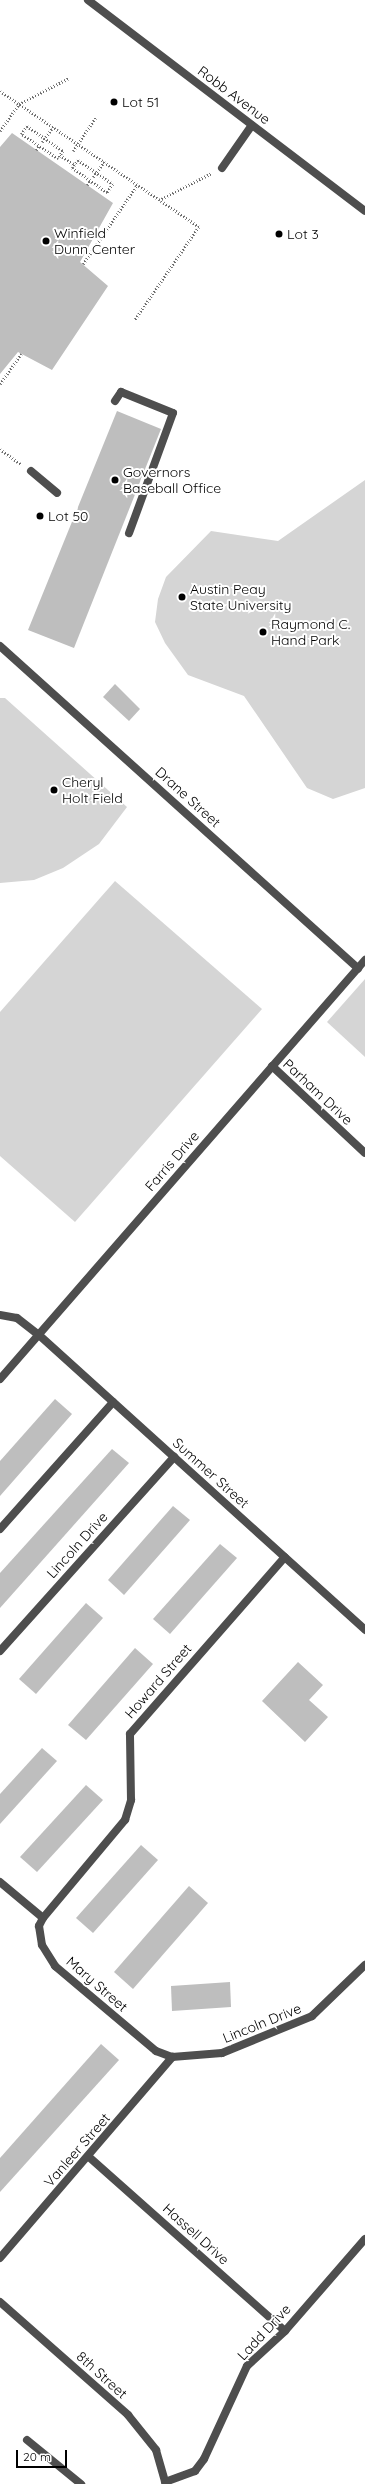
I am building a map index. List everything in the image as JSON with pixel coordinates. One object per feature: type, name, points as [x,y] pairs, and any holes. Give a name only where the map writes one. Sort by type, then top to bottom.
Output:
[{"type":"street","name":"Robb Avenue","points":[[88,0],[365,211]]},
{"type":"street","points":[[222,168],[252,125]]},
{"type":"street","points":[[115,401],[121,392],[173,412],[129,533]]},
{"type":"street","points":[[31,471],[57,493]]},
{"type":"street","name":"Drane Street","points":[[0,646],[358,968]]},
{"type":"street","name":"Farris Drive","points":[[0,1379],[365,960]]},
{"type":"street","name":"Parham Drive","points":[[272,1066],[365,1153]]},
{"type":"street","name":"Summer Street","points":[[0,1315],[17,1318],[39,1335],[365,1630]]},
{"type":"street","points":[[0,1529],[113,1402]]},
{"type":"street","name":"Lincoln Drive","points":[[0,1651],[174,1457]]},
{"type":"street","name":"Howard Street","points":[[43,1918],[125,1820],[131,1800],[130,1734],[285,1557]]},
{"type":"street","points":[[0,1882],[43,1918]]},
{"type":"street","name":"Mary Street","points":[[43,1918],[39,1926],[42,1945],[55,1966],[156,2051],[172,2057]]},
{"type":"street","name":"Lincoln Drive","points":[[172,2057],[222,2053],[312,2016],[365,1966]]},
{"type":"street","name":"Vanleer Street","points":[[0,2258],[89,2157],[172,2057]]},
{"type":"street","name":"Hassell Drive","points":[[89,2157],[285,2331]]},
{"type":"street","name":"Ladd Drive","points":[[163,2483],[195,2470],[204,2459],[247,2366],[285,2331],[365,2239]]},
{"type":"street","name":"8th Street","points":[[0,2302],[128,2416],[156,2450],[163,2483]]},
{"type":"street","points":[[27,2440],[81,2484]]},
{"type":"path","points":[[0,131],[19,104],[69,78]]},
{"type":"path","points":[[0,90],[199,227],[135,320]]},
{"type":"path","points":[[73,151],[96,117]]},
{"type":"path","points":[[27,126],[44,138],[63,151],[58,159],[21,134],[27,126]]},
{"type":"path","points":[[42,142],[52,126]]},
{"type":"path","points":[[36,150],[39,146]]},
{"type":"path","points":[[60,155],[75,165]]},
{"type":"path","points":[[78,160],[113,184],[108,193],[72,168],[75,165],[78,160]]},
{"type":"path","points":[[93,177],[104,162]]},
{"type":"path","points":[[160,200],[222,168]]},
{"type":"path","points":[[87,185],[90,181]]},
{"type":"path","points":[[83,264],[137,185]]},
{"type":"path","points":[[0,384],[21,354]]},
{"type":"path","points":[[0,449],[31,471]]},
{"type":"shaded area","name":"Raymond C. Hand Park","points":[[365,480],[365,788],[333,799],[307,788],[244,696],[188,675],[165,643],[155,622],[158,599],[166,577],[211,531],[278,541]]},
{"type":"shaded area","name":"Cheryl Holt Field","points":[[0,698],[5,698],[127,807],[99,844],[63,868],[34,880],[0,883]]},
{"type":"shaded area","points":[[115,881],[262,1009],[75,1222],[0,1156],[0,1012]]},
{"type":"shaded area","points":[[365,979],[365,1057],[327,1022]]},
{"type":"building","name":"Winfield Dunn Center","points":[[12,133],[113,203],[80,262],[108,286],[52,370],[18,352],[0,374],[0,147]]},
{"type":"building","name":"Governors Baseball Office","points":[[117,411],[161,429],[74,648],[28,630]]},
{"type":"building","points":[[115,684],[140,709],[129,721],[103,697]]},
{"type":"building","points":[[55,1399],[72,1414],[0,1496],[0,1461]]},
{"type":"building","points":[[112,1449],[129,1463],[0,1608],[0,1573]]},
{"type":"building","points":[[173,1506],[190,1520],[124,1595],[108,1580]]},
{"type":"building","points":[[220,1544],[237,1558],[170,1634],[153,1619]]},
{"type":"building","points":[[86,1603],[103,1618],[36,1694],[19,1679]]},
{"type":"building","points":[[135,1648],[153,1664],[86,1740],[68,1725]]},
{"type":"building","points":[[298,1662],[323,1685],[309,1700],[328,1717],[305,1742],[262,1701]]},
{"type":"building","points":[[42,1748],[57,1761],[0,1824],[0,1794]]},
{"type":"building","points":[[86,1785],[103,1800],[37,1872],[20,1857]]},
{"type":"building","points":[[141,1845],[158,1860],[93,1933],[76,1918]]},
{"type":"building","points":[[189,1886],[208,1903],[133,1989],[114,1972]]},
{"type":"building","points":[[230,1982],[231,2007],[172,2011],[171,1986]]},
{"type":"building","points":[[101,2044],[119,2060],[0,2192],[0,2158]]},
{"type":"place","name":"Lot 51","points":[[114,102]]},
{"type":"place","name":"Lot 3","points":[[279,234]]},
{"type":"place","name":"Winfield Dunn Center","points":[[46,241]]},
{"type":"place","name":"Governors Baseball Office","points":[[115,480]]},
{"type":"place","name":"Lot 50","points":[[40,516]]},
{"type":"place","name":"Austin Peay State University","points":[[182,597]]},
{"type":"place","name":"Raymond C. Hand Park","points":[[263,632]]},
{"type":"place","name":"Cheryl Holt Field","points":[[54,790]]}]
